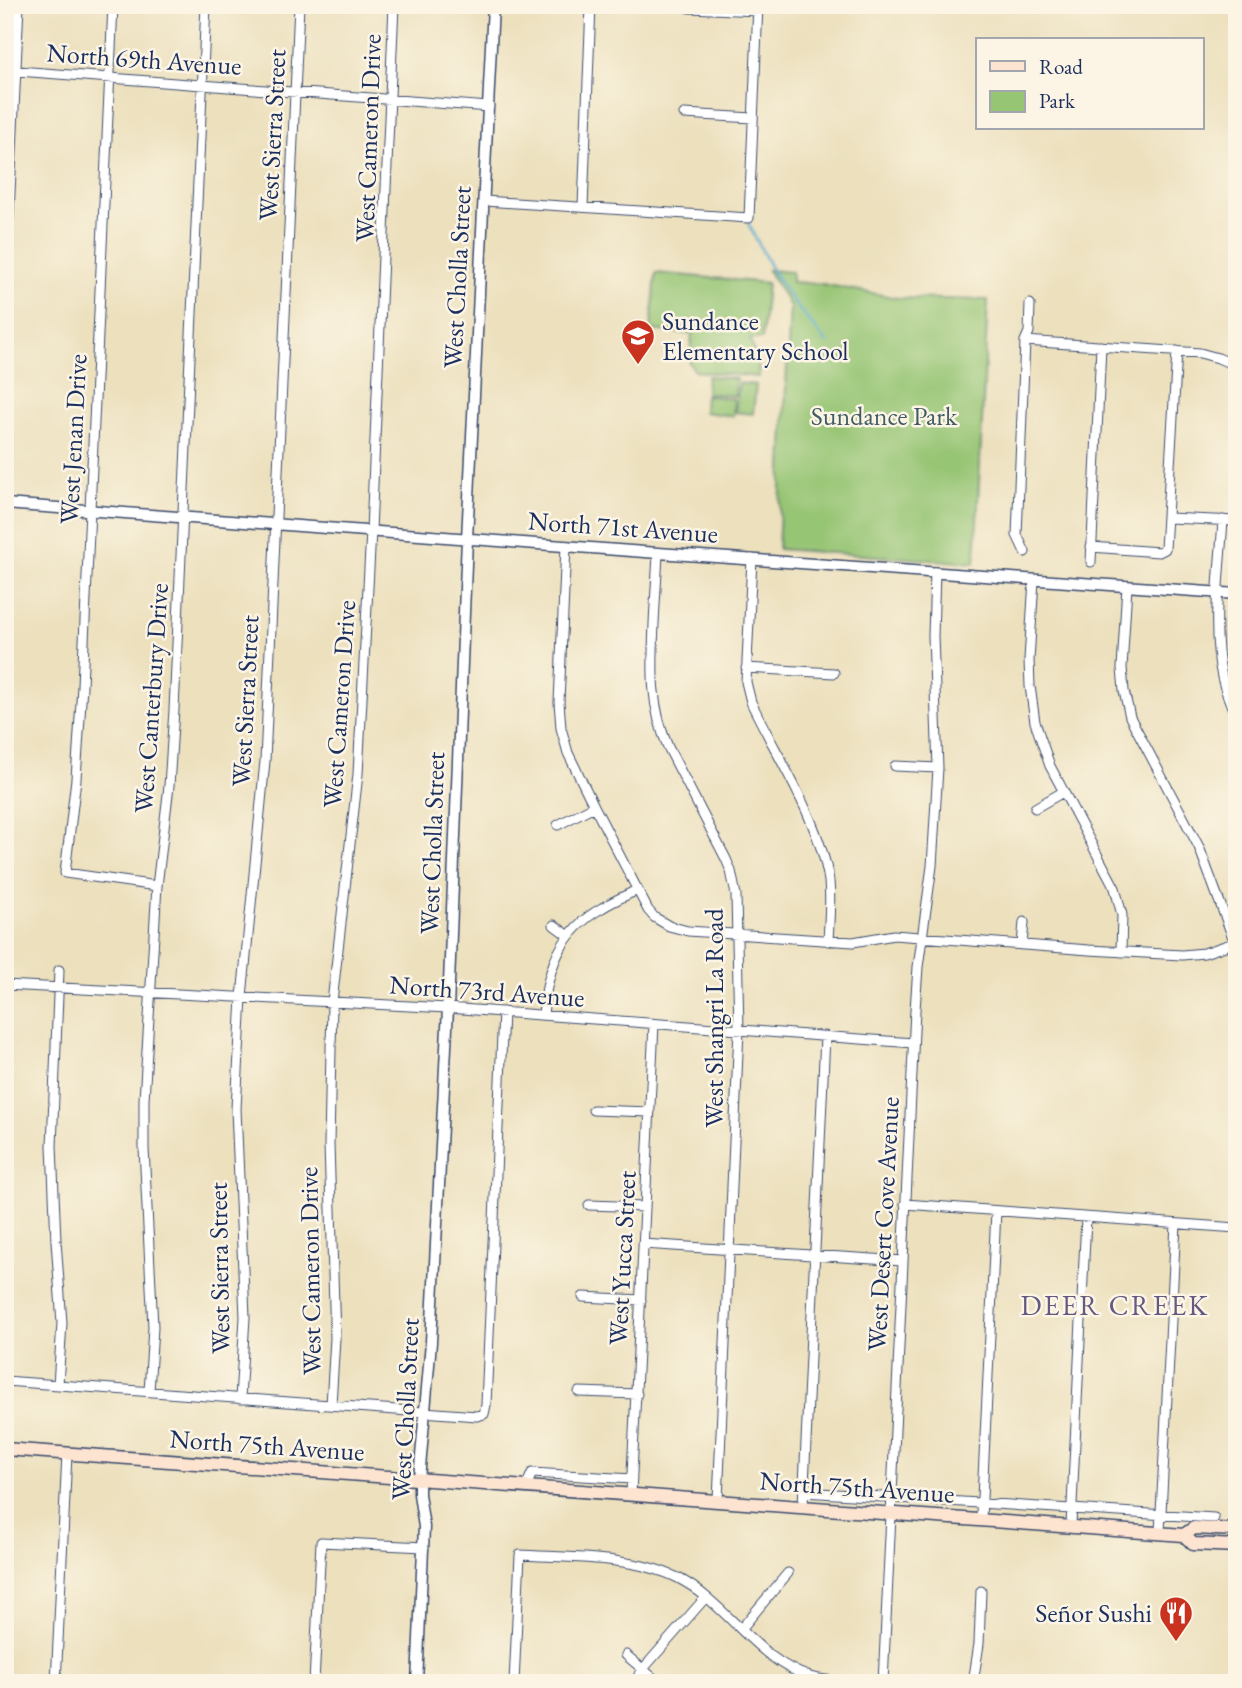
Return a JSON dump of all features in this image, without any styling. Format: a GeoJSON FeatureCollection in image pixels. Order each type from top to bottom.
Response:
{"type":"FeatureCollection","features":[{"type":"Feature","properties":{"kind":"main road","name":"North 75th Avenue"},"geometry":{"type":"LineString","coordinates":[[5,1449],[1160,1532],[1184,1535],[1193,1544],[1197,1544]]}},
{"type":"Feature","properties":{"kind":"main road","name":"North 75th Avenue"},"geometry":{"type":"LineString","coordinates":[[1184,1535],[1194,1528],[1232,1530]]}},
{"type":"Feature","properties":{"kind":"main road"},"geometry":{"type":"LineString","coordinates":[[1197,1544],[1203,1539],[1224,1536],[1232,1530]]}},
{"type":"Feature","properties":{"kind":"main road"},"geometry":{"type":"LineString","coordinates":[[1197,1544],[1237,1546]]}},
{"type":"Feature","properties":{"kind":"street"},"geometry":{"type":"LineString","coordinates":[[5,297],[10,71],[19,5]]}},
{"type":"Feature","properties":{"kind":"street","name":"West Jenan Drive"},"geometry":{"type":"LineString","coordinates":[[113,5],[76,779],[65,873],[157,886]]}},
{"type":"Feature","properties":{"kind":"street","name":"West Canterbury Drive"},"geometry":{"type":"LineString","coordinates":[[149,1392],[153,1327],[144,1100],[157,886],[169,786],[174,710],[206,5]]}},
{"type":"Feature","properties":{"kind":"street","name":"West Sierra Street"},"geometry":{"type":"LineString","coordinates":[[240,1399],[245,1317],[236,1110],[242,997],[265,761],[299,5]]}},
{"type":"Feature","properties":{"kind":"street","name":"West Cameron Drive"},"geometry":{"type":"LineString","coordinates":[[331,1405],[335,1338],[329,1145],[332,1002],[358,774],[394,5]]}},
{"type":"Feature","properties":{"kind":"street","name":"West Cholla Street"},"geometry":{"type":"LineString","coordinates":[[417,1683],[424,1547],[419,1479],[431,1342],[448,1008],[467,539],[494,5]]}},
{"type":"Feature","properties":{"kind":"street"},"geometry":{"type":"LineString","coordinates":[[583,207],[591,5]]}},
{"type":"Feature","properties":{"kind":"street"},"geometry":{"type":"LineString","coordinates":[[484,201],[749,218],[758,8],[689,8]]}},
{"type":"Feature","properties":{"kind":"street","name":"North 69th Avenue"},"geometry":{"type":"LineString","coordinates":[[10,71],[489,107]]}},
{"type":"Feature","properties":{"kind":"street"},"geometry":{"type":"LineString","coordinates":[[684,114],[752,118]]}},
{"type":"Feature","properties":{"kind":"street"},"geometry":{"type":"LineString","coordinates":[[1025,552],[1017,535],[1025,341],[1029,332],[1030,304]]}},
{"type":"Feature","properties":{"kind":"street"},"geometry":{"type":"LineString","coordinates":[[1025,341],[1207,354],[1237,366]]}},
{"type":"Feature","properties":{"kind":"street"},"geometry":{"type":"LineString","coordinates":[[1091,562],[1101,346]]}},
{"type":"Feature","properties":{"kind":"street"},"geometry":{"type":"LineString","coordinates":[[1091,547],[1159,552],[1165,549],[1177,351]]}},
{"type":"Feature","properties":{"kind":"street","name":"North 71st Avenue"},"geometry":{"type":"LineString","coordinates":[[5,504],[1237,594]]}},
{"type":"Feature","properties":{"kind":"street"},"geometry":{"type":"LineString","coordinates":[[1168,517],[1237,521]]}},
{"type":"Feature","properties":{"kind":"street"},"geometry":{"type":"LineString","coordinates":[[1223,520],[1218,634],[1220,663],[1222,678],[1237,718]]}},
{"type":"Feature","properties":{"kind":"street"},"geometry":{"type":"LineString","coordinates":[[566,546],[559,702],[561,728],[568,753],[594,806],[637,890],[654,917],[669,926],[688,931],[828,941],[853,942],[894,935],[1194,955],[1236,942],[1199,847],[1130,716],[1122,668],[1127,586]]}},
{"type":"Feature","properties":{"kind":"street","name":"West Shangri La Road"},"geometry":{"type":"LineString","coordinates":[[658,553],[652,670],[655,705],[668,747],[731,871],[736,895],[739,1030],[718,1500]]}},
{"type":"Feature","properties":{"kind":"street"},"geometry":{"type":"LineString","coordinates":[[752,559],[746,682],[751,702],[811,821],[822,852],[830,892],[828,941]]}},
{"type":"Feature","properties":{"kind":"street","name":"West Desert Cove Avenue"},"geometry":{"type":"LineString","coordinates":[[881,1683],[916,980],[933,866],[937,768],[933,636],[935,572]]}},
{"type":"Feature","properties":{"kind":"street"},"geometry":{"type":"LineString","coordinates":[[1034,580],[1029,660],[1031,698],[1040,737],[1050,766],[1115,888],[1122,915],[1121,952]]}},
{"type":"Feature","properties":{"kind":"street"},"geometry":{"type":"LineString","coordinates":[[746,668],[834,673]]}},
{"type":"Feature","properties":{"kind":"street"},"geometry":{"type":"LineString","coordinates":[[895,766],[937,768]]}},
{"type":"Feature","properties":{"kind":"street"},"geometry":{"type":"LineString","coordinates":[[1035,808],[1063,792]]}},
{"type":"Feature","properties":{"kind":"street"},"geometry":{"type":"LineString","coordinates":[[558,825],[594,806]]}},
{"type":"Feature","properties":{"kind":"street"},"geometry":{"type":"LineString","coordinates":[[543,1015],[549,972],[569,936],[600,908],[637,890]]}},
{"type":"Feature","properties":{"kind":"street"},"geometry":{"type":"LineString","coordinates":[[1022,945],[1024,922]]}},
{"type":"Feature","properties":{"kind":"street"},"geometry":{"type":"LineString","coordinates":[[554,925],[569,936]]}},
{"type":"Feature","properties":{"kind":"street"},"geometry":{"type":"LineString","coordinates":[[58,1385],[62,1323],[52,1146],[59,970]]}},
{"type":"Feature","properties":{"kind":"street","name":"North 73rd Avenue"},"geometry":{"type":"LineString","coordinates":[[5,985],[448,1008],[913,1042]]}},
{"type":"Feature","properties":{"kind":"street"},"geometry":{"type":"LineString","coordinates":[[5,1381],[478,1416],[484,1414],[503,1012]]}},
{"type":"Feature","properties":{"kind":"street","name":"West Yucca Street"},"geometry":{"type":"LineString","coordinates":[[631,1494],[654,1024]]}},
{"type":"Feature","properties":{"kind":"street"},"geometry":{"type":"LineString","coordinates":[[803,1506],[825,1037]]}},
{"type":"Feature","properties":{"kind":"street"},"geometry":{"type":"LineString","coordinates":[[593,1110],[650,1112]]}},
{"type":"Feature","properties":{"kind":"street"},"geometry":{"type":"LineString","coordinates":[[905,1204],[1237,1228]]}},
{"type":"Feature","properties":{"kind":"street"},"geometry":{"type":"LineString","coordinates":[[589,1205],[645,1207]]}},
{"type":"Feature","properties":{"kind":"street"},"geometry":{"type":"LineString","coordinates":[[981,1519],[996,1211]]}},
{"type":"Feature","properties":{"kind":"street"},"geometry":{"type":"LineString","coordinates":[[1071,1525],[1086,1217]]}},
{"type":"Feature","properties":{"kind":"street"},"geometry":{"type":"LineString","coordinates":[[1160,1532],[1175,1224]]}},
{"type":"Feature","properties":{"kind":"street"},"geometry":{"type":"LineString","coordinates":[[643,1244],[902,1261]]}},
{"type":"Feature","properties":{"kind":"street"},"geometry":{"type":"LineString","coordinates":[[583,1297],[641,1300]]}},
{"type":"Feature","properties":{"kind":"street"},"geometry":{"type":"LineString","coordinates":[[579,1392],[637,1395]]}},
{"type":"Feature","properties":{"kind":"street"},"geometry":{"type":"LineString","coordinates":[[57,1683],[67,1454]]}},
{"type":"Feature","properties":{"kind":"street"},"geometry":{"type":"LineString","coordinates":[[526,1487],[533,1473],[632,1479]]}},
{"type":"Feature","properties":{"kind":"street","name":"North 75th Avenue"},"geometry":{"type":"LineString","coordinates":[[804,1492],[1214,1518]]}},
{"type":"Feature","properties":{"kind":"street"},"geometry":{"type":"LineString","coordinates":[[314,1683],[321,1542],[424,1547]]}},
{"type":"Feature","properties":{"kind":"street"},"geometry":{"type":"LineString","coordinates":[[514,1683],[520,1555],[637,1564],[654,1569],[679,1579],[706,1597],[784,1665],[823,1680],[881,1683]]}},
{"type":"Feature","properties":{"kind":"street"},"geometry":{"type":"LineString","coordinates":[[741,1629],[788,1573]]}},
{"type":"Feature","properties":{"kind":"street"},"geometry":{"type":"LineString","coordinates":[[973,1683],[979,1644],[981,1591]]}},
{"type":"Feature","properties":{"kind":"street"},"geometry":{"type":"LineString","coordinates":[[634,1683],[706,1597]]}},
{"type":"Feature","properties":{"kind":"street"},"geometry":{"type":"LineString","coordinates":[[626,1655],[659,1683]]}},
{"type":"Feature","properties":{"kind":"green space","name":"Sundance Park"},"geometry":{"type":"Polygon","coordinates":[[[768,270],[792,272],[792,282],[822,284],[898,298],[988,300],[975,563],[778,549],[790,306],[768,270]]]}},
{"type":"Feature","properties":{"kind":"green space"},"geometry":{"type":"Polygon","coordinates":[[[656,273],[767,283],[762,339],[750,339],[758,363],[759,377],[695,371],[689,362],[692,334],[651,330],[656,273]]]}},
{"type":"Feature","properties":{"kind":"green space"},"geometry":{"type":"Polygon","coordinates":[[[707,376],[736,379],[735,396],[706,393],[707,376]]]}},
{"type":"Feature","properties":{"kind":"green space"},"geometry":{"type":"Polygon","coordinates":[[[739,383],[756,385],[753,414],[735,412],[739,383]]]}},
{"type":"Feature","properties":{"kind":"green space"},"geometry":{"type":"Polygon","coordinates":[[[705,395],[734,399],[733,416],[704,412],[705,395]]]}},
{"type":"Feature","properties":{"kind":"waterway"},"geometry":{"type":"LineString","coordinates":[[747,221],[772,270],[794,303],[827,343]]}},
{"type":"Feature","properties":{"kind":"place","name":"Sundance Elementary School"},"geometry":{"type":"Point","coordinates":[638,366]}},
{"type":"Feature","properties":{"kind":"place","name":"Señor Sushi"},"geometry":{"type":"Point","coordinates":[1176,1643]}},
{"type":"Feature","properties":{"kind":"district","name":"DEER CREEK"},"geometry":{"type":"Point","coordinates":[1115,1305]}}]}
